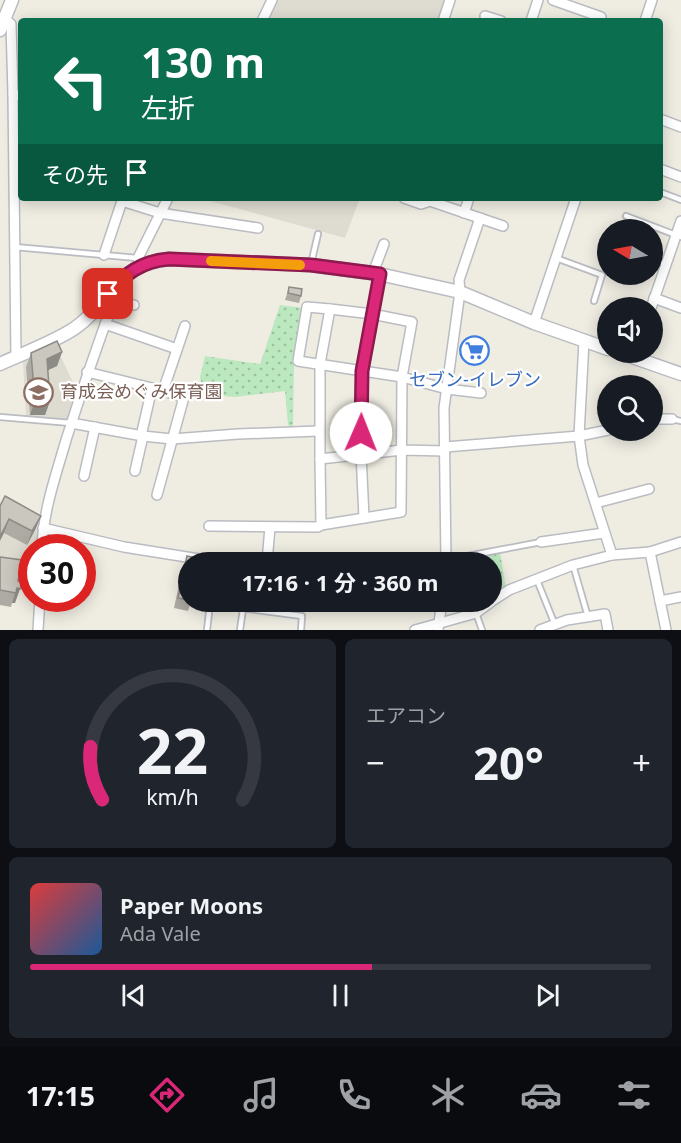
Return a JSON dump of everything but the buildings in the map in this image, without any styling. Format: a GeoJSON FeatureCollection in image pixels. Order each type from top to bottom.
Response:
{"type":"FeatureCollection","features":[{"type":"Feature","properties":{"kind":"street"},"geometry":{"type":"LineString","coordinates":[[1,26],[12,0]]}},
{"type":"Feature","properties":{"kind":"street"},"geometry":{"type":"LineString","coordinates":[[263,18],[272,0]]}},
{"type":"Feature","properties":{"kind":"street"},"geometry":{"type":"LineString","coordinates":[[444,18],[450,0]]}},
{"type":"Feature","properties":{"kind":"street"},"geometry":{"type":"LineString","coordinates":[[532,18],[538,0]]}},
{"type":"Feature","properties":{"kind":"street"},"geometry":{"type":"LineString","coordinates":[[553,0],[574,4],[602,17]]}},
{"type":"Feature","properties":{"kind":"street"},"geometry":{"type":"LineString","coordinates":[[646,18],[652,0]]}},
{"type":"Feature","properties":{"kind":"street"},"geometry":{"type":"LineString","coordinates":[[485,16],[491,18]]}},
{"type":"Feature","properties":{"kind":"street"},"geometry":{"type":"LineString","coordinates":[[1,26],[11,24],[17,95],[16,357]]}},
{"type":"Feature","properties":{"kind":"street"},"geometry":{"type":"LineString","coordinates":[[663,120],[681,127]]}},
{"type":"Feature","properties":{"kind":"street"},"geometry":{"type":"LineString","coordinates":[[663,170],[681,177]]}},
{"type":"Feature","properties":{"kind":"street"},"geometry":{"type":"LineString","coordinates":[[104,255],[122,201],[160,213],[258,228]]}},
{"type":"Feature","properties":{"kind":"street"},"geometry":{"type":"LineString","coordinates":[[41,534],[41,523],[87,372],[105,324],[111,297],[122,278],[139,262],[166,201]]}},
{"type":"Feature","properties":{"kind":"street"},"geometry":{"type":"LineString","coordinates":[[413,201],[422,204],[430,201],[503,226]]}},
{"type":"Feature","properties":{"kind":"street"},"geometry":{"type":"LineString","coordinates":[[464,213],[468,201]]}},
{"type":"Feature","properties":{"kind":"street"},"geometry":{"type":"LineString","coordinates":[[534,323],[575,201]]}},
{"type":"Feature","properties":{"kind":"street"},"geometry":{"type":"LineString","coordinates":[[446,552],[444,408],[460,292],[459,280],[480,218]]}},
{"type":"Feature","properties":{"kind":"street"},"geometry":{"type":"LineString","coordinates":[[655,297],[679,236],[681,220]]}},
{"type":"Feature","properties":{"kind":"street"},"geometry":{"type":"LineString","coordinates":[[364,518],[360,453],[362,371],[372,314],[376,273],[384,244]]}},
{"type":"Feature","properties":{"kind":"street"},"geometry":{"type":"LineString","coordinates":[[139,262],[169,259],[311,265],[376,273],[460,292],[534,323],[597,345]]}},
{"type":"Feature","properties":{"kind":"street"},"geometry":{"type":"LineString","coordinates":[[0,364],[74,328],[111,297]]}},
{"type":"Feature","properties":{"kind":"street"},"geometry":{"type":"LineString","coordinates":[[111,297],[134,305]]}},
{"type":"Feature","properties":{"kind":"street"},"geometry":{"type":"LineString","coordinates":[[663,305],[681,308]]}},
{"type":"Feature","properties":{"kind":"street"},"geometry":{"type":"LineString","coordinates":[[209,526],[318,527],[401,512],[402,377],[412,322],[372,314],[307,307],[298,361],[402,377],[447,389],[481,393]]}},
{"type":"Feature","properties":{"kind":"street"},"geometry":{"type":"LineString","coordinates":[[321,525],[318,431],[320,364],[330,309]]}},
{"type":"Feature","properties":{"kind":"street"},"geometry":{"type":"LineString","coordinates":[[105,324],[177,349]]}},
{"type":"Feature","properties":{"kind":"street"},"geometry":{"type":"LineString","coordinates":[[163,391],[185,326]]}},
{"type":"Feature","properties":{"kind":"street"},"geometry":{"type":"LineString","coordinates":[[584,341],[579,436],[583,465],[612,555]]}},
{"type":"Feature","properties":{"kind":"street"},"geometry":{"type":"LineString","coordinates":[[654,363],[681,374]]}},
{"type":"Feature","properties":{"kind":"street"},"geometry":{"type":"LineString","coordinates":[[87,372],[184,397],[157,495]]}},
{"type":"Feature","properties":{"kind":"street"},"geometry":{"type":"LineString","coordinates":[[135,471],[153,388]]}},
{"type":"Feature","properties":{"kind":"street"},"geometry":{"type":"LineString","coordinates":[[72,423],[172,439],[318,431]]}},
{"type":"Feature","properties":{"kind":"street"},"geometry":{"type":"LineString","coordinates":[[84,476],[96,427]]}},
{"type":"Feature","properties":{"kind":"street"},"geometry":{"type":"LineString","coordinates":[[320,459],[360,453],[445,449],[597,432]]}},
{"type":"Feature","properties":{"kind":"street"},"geometry":{"type":"LineString","coordinates":[[596,503],[649,489]]}},
{"type":"Feature","properties":{"kind":"street"},"geometry":{"type":"LineString","coordinates":[[41,523],[124,547],[178,556]]}},
{"type":"Feature","properties":{"kind":"street"},"geometry":{"type":"LineString","coordinates":[[268,552],[270,527]]}},
{"type":"Feature","properties":{"kind":"street"},"geometry":{"type":"LineString","coordinates":[[541,542],[604,533]]}},
{"type":"Feature","properties":{"kind":"street"},"geometry":{"type":"LineString","coordinates":[[502,595],[573,565],[612,555],[650,552],[681,542]]}},
{"type":"Feature","properties":{"kind":"street"},"geometry":{"type":"LineString","coordinates":[[650,552],[666,630]]}},
{"type":"Feature","properties":{"kind":"street"},"geometry":{"type":"LineString","coordinates":[[660,601],[681,597]]}},
{"type":"Feature","properties":{"kind":"street"},"geometry":{"type":"LineString","coordinates":[[38,630],[39,612]]}},
{"type":"Feature","properties":{"kind":"street"},"geometry":{"type":"LineString","coordinates":[[438,627],[440,612]]}},
{"type":"Feature","properties":{"kind":"street"},"geometry":{"type":"LineString","coordinates":[[415,630],[438,627],[476,612]]}},
{"type":"Feature","properties":{"kind":"street"},"geometry":{"type":"LineString","coordinates":[[540,630],[555,625],[568,625],[588,617],[605,614],[608,630]]}},
{"type":"Feature","properties":{"kind":"lane"},"geometry":{"type":"LineString","coordinates":[[663,193],[681,200]]}},
{"type":"Feature","properties":{"kind":"lane"},"geometry":{"type":"LineString","coordinates":[[626,216],[633,219]]}},
{"type":"Feature","properties":{"kind":"lane"},"geometry":{"type":"LineString","coordinates":[[663,230],[679,236]]}},
{"type":"Feature","properties":{"kind":"lane"},"geometry":{"type":"LineString","coordinates":[[311,265],[318,234]]}},
{"type":"Feature","properties":{"kind":"lane"},"geometry":{"type":"LineString","coordinates":[[15,247],[104,255],[139,262]]}},
{"type":"Feature","properties":{"kind":"lane"},"geometry":{"type":"LineString","coordinates":[[556,258],[602,275],[594,301]]}},
{"type":"Feature","properties":{"kind":"lane"},"geometry":{"type":"LineString","coordinates":[[0,417],[72,423]]}},
{"type":"Feature","properties":{"kind":"lane"},"geometry":{"type":"LineString","coordinates":[[491,552],[541,542]]}},
{"type":"Feature","properties":{"kind":"lane"},"geometry":{"type":"LineString","coordinates":[[573,565],[588,617]]}},
{"type":"Feature","properties":{"kind":"lane"},"geometry":{"type":"LineString","coordinates":[[537,580],[555,625]]}},
{"type":"Feature","properties":{"kind":"lane"},"geometry":{"type":"LineString","coordinates":[[207,630],[209,612]]}},
{"type":"Feature","properties":{"kind":"lane"},"geometry":{"type":"LineString","coordinates":[[240,630],[243,612]]}},
{"type":"Feature","properties":{"kind":"lane"},"geometry":{"type":"LineString","coordinates":[[268,612],[302,616],[301,630]]}},
{"type":"Feature","properties":{"kind":"lane"},"geometry":{"type":"LineString","coordinates":[[476,612],[482,630]]}},
{"type":"Feature","properties":{"kind":"shaded area"},"geometry":{"type":"Polygon","coordinates":[[[277,0],[447,0],[441,18],[268,18],[277,0]]]}},
{"type":"Feature","properties":{"kind":"shaded area"},"geometry":{"type":"Polygon","coordinates":[[[210,201],[359,201],[345,238],[210,201]]]}},
{"type":"Feature","properties":{"kind":"shaded area"},"geometry":{"type":"Polygon","coordinates":[[[56,346],[75,387],[79,389],[70,421],[26,418],[23,361],[56,346]]]}},
{"type":"Feature","properties":{"kind":"shaded area"},"geometry":{"type":"Polygon","coordinates":[[[0,505],[40,524],[40,534],[18,534],[18,570],[0,567],[0,505]]]}},
{"type":"Feature","properties":{"kind":"green space"},"geometry":{"type":"Polygon","coordinates":[[[280,305],[303,308],[294,364],[293,428],[288,425],[285,391],[235,397],[204,394],[200,377],[205,356],[260,364],[280,305]]]}},
{"type":"Feature","properties":{"kind":"green space"},"geometry":{"type":"Polygon","coordinates":[[[502,564],[506,589],[502,592],[502,564]]]}},
{"type":"Feature","properties":{"kind":"slow traffic"},"geometry":{"type":"LineString","coordinates":[[211,261],[300,265]]}},
{"type":"Feature","properties":{"kind":"place","name":"セブン-イレブン"},"geometry":{"type":"Point","coordinates":[475,351]}},
{"type":"Feature","properties":{"kind":"place","name":"育成会めぐみ保育園"},"geometry":{"type":"Point","coordinates":[39,392]}},
{"type":"Feature","properties":{"kind":"route"},"geometry":{"type":"LineString","coordinates":[[108,294],[114,285],[130,271],[152,262],[169,259],[311,265],[380,274],[362,371],[361,433]]}}]}
